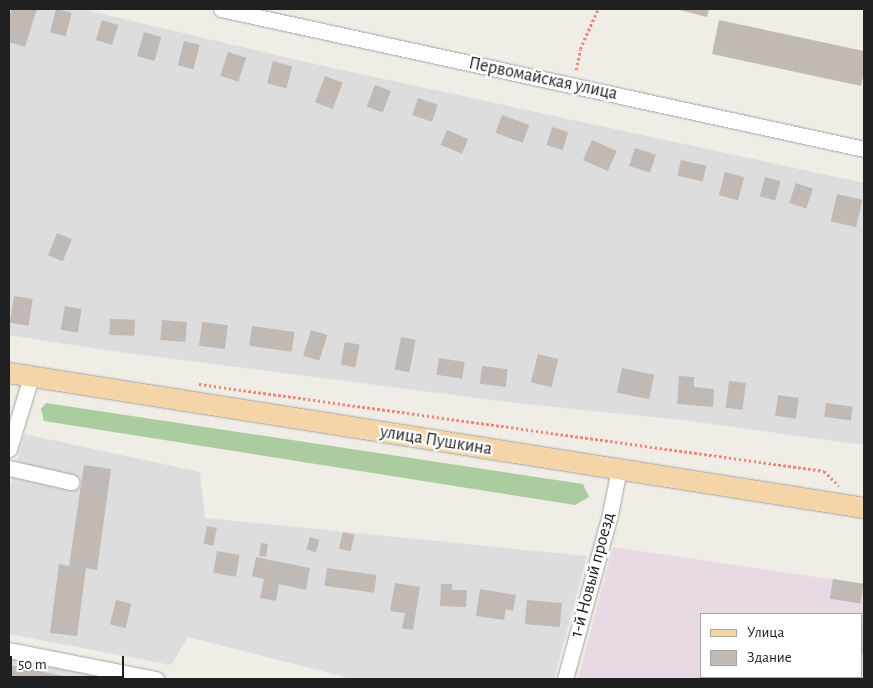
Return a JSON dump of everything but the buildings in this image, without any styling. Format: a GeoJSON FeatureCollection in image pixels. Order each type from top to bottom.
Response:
{"type":"FeatureCollection","features":[{"type":"Feature","properties":{"kind":"main road","name":"улица Пушкина"},"geometry":{"type":"LineString","coordinates":[[9,373],[864,508]]}},
{"type":"Feature","properties":{"kind":"street","name":"Первомайская улица"},"geometry":{"type":"LineString","coordinates":[[222,9],[864,149]]}},
{"type":"Feature","properties":{"kind":"street"},"geometry":{"type":"LineString","coordinates":[[9,448],[31,377]]}},
{"type":"Feature","properties":{"kind":"street"},"geometry":{"type":"LineString","coordinates":[[9,468],[71,482]]}},
{"type":"Feature","properties":{"kind":"street","name":"1-й Новый проезд"},"geometry":{"type":"LineString","coordinates":[[565,679],[610,514],[619,470]]}},
{"type":"Feature","properties":{"kind":"street"},"geometry":{"type":"LineString","coordinates":[[9,650],[156,679]]}},
{"type":"Feature","properties":{"kind":"path"},"geometry":{"type":"LineString","coordinates":[[574,86],[580,49],[598,9]]}},
{"type":"Feature","properties":{"kind":"path"},"geometry":{"type":"LineString","coordinates":[[197,384],[824,471],[841,488]]}},
{"type":"Feature","properties":{"kind":"shaded area"},"geometry":{"type":"Polygon","coordinates":[[[9,9],[81,9],[319,65],[864,183],[864,445],[682,420],[515,403],[97,349],[9,335],[9,9]]]}},
{"type":"Feature","properties":{"kind":"shaded area"},"geometry":{"type":"Polygon","coordinates":[[[24,434],[200,472],[205,518],[587,556],[554,679],[353,679],[188,637],[171,665],[9,634],[9,492],[24,434]]]}},
{"type":"Feature","properties":{"kind":"shaded area"},"geometry":{"type":"Polygon","coordinates":[[[613,547],[864,584],[864,679],[578,679],[613,547]]]}},
{"type":"Feature","properties":{"kind":"shaded area"},"geometry":{"type":"Polygon","coordinates":[[[9,656],[124,679],[9,679],[9,656]]]}},
{"type":"Feature","properties":{"kind":"green space"},"geometry":{"type":"Polygon","coordinates":[[[46,403],[583,484],[589,497],[575,505],[44,421],[41,409],[46,403]]]}}]}
